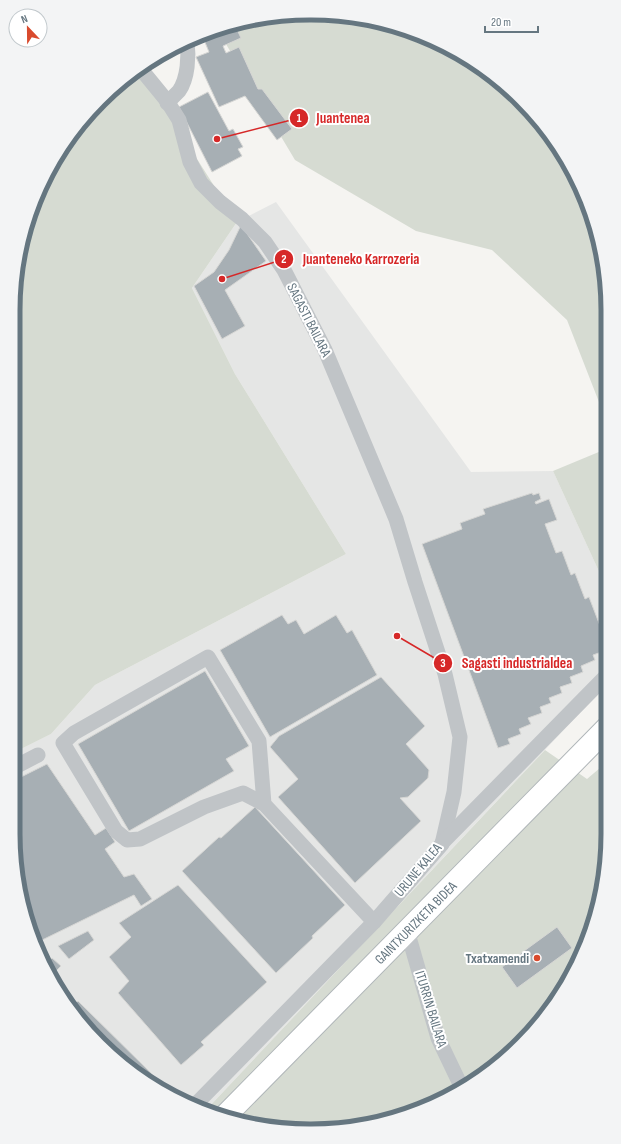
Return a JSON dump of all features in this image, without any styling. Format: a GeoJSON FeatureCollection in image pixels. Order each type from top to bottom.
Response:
{"type":"FeatureCollection","features":[{"type":"Feature","properties":{"kind":"main road","name":"GAINTXURIZKETA BIDEA"},"geometry":{"type":"LineString","coordinates":[[229,1112],[601,734]]}},
{"type":"Feature","properties":{"kind":"street"},"geometry":{"type":"LineString","coordinates":[[167,103],[180,90],[186,74],[188,47]]}},
{"type":"Feature","properties":{"kind":"street","name":"SAGASTI BAILARA"},"geometry":{"type":"LineString","coordinates":[[144,73],[178,120],[190,162],[201,183],[220,202],[242,219],[265,242],[284,270],[325,350],[396,519]]}},
{"type":"Feature","properties":{"kind":"street","name":"URUNE KALEA"},"geometry":{"type":"LineString","coordinates":[[198,1102],[374,922],[442,844],[454,792],[460,738],[446,674],[415,582],[396,519]]}},
{"type":"Feature","properties":{"kind":"street"},"geometry":{"type":"LineString","coordinates":[[264,804],[259,741],[208,657],[74,733],[63,743],[116,831],[127,840],[140,839],[204,807],[243,793],[264,804],[374,922]]}},
{"type":"Feature","properties":{"kind":"street"},"geometry":{"type":"LineString","coordinates":[[442,844],[601,681]]}},
{"type":"Feature","properties":{"kind":"street"},"geometry":{"type":"LineString","coordinates":[[20,764],[38,755]]}},
{"type":"Feature","properties":{"kind":"street","name":"ITURRIN BAILARA"},"geometry":{"type":"LineString","coordinates":[[407,930],[438,1038],[459,1083]]}},
{"type":"Feature","properties":{"kind":"shaded area"},"geometry":{"type":"Polygon","coordinates":[[[310,20],[348,22],[386,30],[422,42],[472,69],[502,92],[529,119],[552,149],[571,182],[586,217],[599,273],[601,310],[601,407],[567,320],[492,250],[416,231],[295,160],[220,34],[273,22],[310,20]]]}},
{"type":"Feature","properties":{"kind":"shaded area"},"geometry":{"type":"Polygon","coordinates":[[[150,68],[178,129],[237,222],[192,288],[235,374],[346,554],[95,685],[51,734],[20,750],[20,310],[22,273],[35,217],[50,182],[69,149],[105,105],[119,92],[150,68]]]}},
{"type":"Feature","properties":{"kind":"shaded area"},"geometry":{"type":"Polygon","coordinates":[[[276,202],[471,472],[553,471],[601,576],[601,690],[210,1106],[165,1085],[149,1075],[119,1052],[92,1025],[69,995],[59,979],[35,927],[22,871],[20,834],[20,750],[51,734],[95,685],[346,554],[235,374],[192,288],[237,222],[276,202]]]}},
{"type":"Feature","properties":{"kind":"shaded area"},"geometry":{"type":"Polygon","coordinates":[[[601,451],[601,576],[553,471],[601,451]]]}},
{"type":"Feature","properties":{"kind":"shaded area"},"geometry":{"type":"Polygon","coordinates":[[[545,750],[587,779],[601,767],[601,834],[599,871],[586,927],[571,962],[552,995],[529,1025],[502,1052],[472,1075],[456,1085],[422,1102],[386,1114],[348,1122],[310,1124],[273,1122],[235,1114],[210,1106],[545,750]]]}},
{"type":"Feature","properties":{"kind":"building"},"geometry":{"type":"Polygon","coordinates":[[[237,30],[241,38],[223,46],[226,53],[239,47],[258,89],[262,89],[292,129],[277,140],[245,96],[219,107],[196,57],[209,52],[204,40],[237,30]]]}},
{"type":"Feature","properties":{"kind":"building"},"geometry":{"type":"Polygon","coordinates":[[[208,92],[229,131],[233,129],[243,147],[238,149],[242,156],[212,172],[179,107],[208,92]]]}},
{"type":"Feature","properties":{"kind":"building"},"geometry":{"type":"Polygon","coordinates":[[[241,225],[266,261],[225,290],[245,326],[222,339],[194,286],[214,272],[229,250],[241,225]]]}},
{"type":"Feature","properties":{"kind":"building"},"geometry":{"type":"Polygon","coordinates":[[[532,493],[533,495],[539,493],[541,499],[535,502],[536,504],[549,499],[557,520],[545,524],[556,553],[562,551],[571,575],[575,573],[585,599],[589,597],[601,628],[601,652],[593,655],[595,660],[581,666],[583,672],[570,677],[572,683],[560,687],[562,693],[549,698],[551,703],[540,707],[542,713],[528,718],[531,724],[519,729],[521,734],[508,739],[510,744],[498,748],[422,544],[462,529],[460,523],[485,514],[483,509],[532,493]]]}},
{"type":"Feature","properties":{"kind":"building"},"geometry":{"type":"Polygon","coordinates":[[[282,615],[288,624],[296,620],[304,634],[336,615],[347,633],[352,630],[377,675],[270,737],[220,650],[282,615]]]}},
{"type":"Feature","properties":{"kind":"building"},"geometry":{"type":"Polygon","coordinates":[[[205,671],[249,746],[226,759],[234,771],[129,831],[78,744],[205,671]]]}},
{"type":"Feature","properties":{"kind":"building"},"geometry":{"type":"Polygon","coordinates":[[[381,677],[425,726],[406,744],[429,770],[428,778],[408,797],[400,798],[421,821],[355,883],[278,797],[298,779],[270,747],[279,736],[381,677]]]}},
{"type":"Feature","properties":{"kind":"building"},"geometry":{"type":"Polygon","coordinates":[[[47,764],[95,835],[106,828],[115,842],[105,849],[124,877],[134,874],[152,899],[141,906],[134,895],[40,941],[30,909],[22,871],[20,834],[20,778],[47,764]]]}},
{"type":"Feature","properties":{"kind":"building"},"geometry":{"type":"Polygon","coordinates":[[[255,807],[345,905],[276,973],[182,871],[255,807]]]}},
{"type":"Feature","properties":{"kind":"building"},"geometry":{"type":"Polygon","coordinates":[[[178,885],[267,982],[201,1042],[204,1045],[181,1065],[118,993],[129,981],[109,957],[131,937],[119,923],[178,885]]]}},
{"type":"Feature","properties":{"kind":"building","name":"Txatxamendi"},"geometry":{"type":"Polygon","coordinates":[[[557,927],[572,948],[517,988],[502,967],[557,927]]]}},
{"type":"Feature","properties":{"kind":"building"},"geometry":{"type":"Polygon","coordinates":[[[88,931],[94,940],[69,959],[58,946],[88,931]]]}},
{"type":"Feature","properties":{"kind":"building"},"geometry":{"type":"Polygon","coordinates":[[[52,958],[61,966],[55,972],[49,961],[52,958]]]}},
{"type":"Feature","properties":{"kind":"building"},"geometry":{"type":"Polygon","coordinates":[[[78,1001],[156,1078],[149,1075],[119,1052],[92,1025],[75,1004],[78,1001]]]}},
{"type":"Feature","properties":{"kind":"place","name":"Juantenea"},"geometry":{"type":"Point","coordinates":[217,139]}},
{"type":"Feature","properties":{"kind":"place","name":"Juanteneko Karrozeria"},"geometry":{"type":"Point","coordinates":[222,279]}},
{"type":"Feature","properties":{"kind":"place","name":"Sagasti industrialdea"},"geometry":{"type":"Point","coordinates":[397,636]}},
{"type":"Feature","properties":{"kind":"place","name":"Txatxamendi"},"geometry":{"type":"Point","coordinates":[537,958]}}]}
